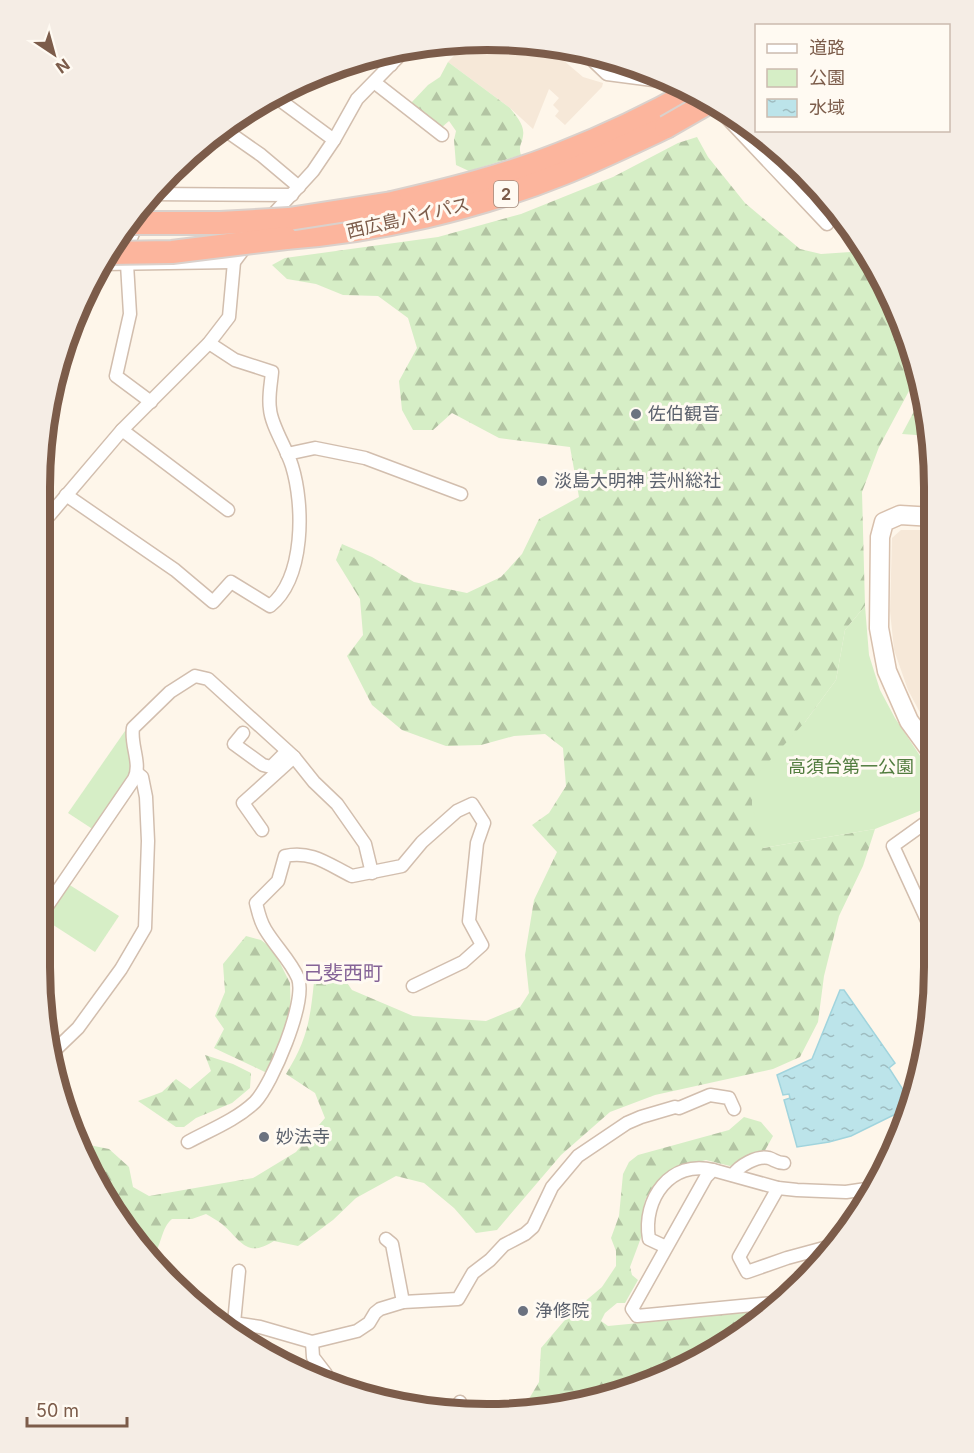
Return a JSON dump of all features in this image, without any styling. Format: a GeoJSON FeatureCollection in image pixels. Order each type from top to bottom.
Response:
{"type":"FeatureCollection","features":[{"type":"Feature","properties":{"kind":"highway","name":"西広島バイパス"},"geometry":{"type":"LineString","coordinates":[[126,240],[172,242],[286,238],[337,234],[396,223],[505,194],[560,175],[662,119],[686,97]]}},
{"type":"Feature","properties":{"kind":"highway","name":"西広島バイパス"},"geometry":{"type":"LineString","coordinates":[[140,221],[289,219],[392,203],[451,189],[547,159],[610,134],[700,105]]}},
{"type":"Feature","properties":{"kind":"highway"},"geometry":{"type":"LineString","coordinates":[[118,259],[286,238]]}},
{"type":"Feature","properties":{"kind":"street"},"geometry":{"type":"LineString","coordinates":[[50,514],[122,430],[209,343],[229,317],[234,262],[255,233],[313,171],[357,99],[396,59]]}},
{"type":"Feature","properties":{"kind":"street"},"geometry":{"type":"LineString","coordinates":[[385,62],[391,65]]}},
{"type":"Feature","properties":{"kind":"street"},"geometry":{"type":"LineString","coordinates":[[596,63],[607,74],[643,79]]}},
{"type":"Feature","properties":{"kind":"street"},"geometry":{"type":"LineString","coordinates":[[374,82],[442,135]]}},
{"type":"Feature","properties":{"kind":"street"},"geometry":{"type":"LineString","coordinates":[[281,101],[334,140]]}},
{"type":"Feature","properties":{"kind":"street"},"geometry":{"type":"LineString","coordinates":[[735,127],[827,224]]}},
{"type":"Feature","properties":{"kind":"street"},"geometry":{"type":"LineString","coordinates":[[229,134],[261,155],[296,191]]}},
{"type":"Feature","properties":{"kind":"street"},"geometry":{"type":"LineString","coordinates":[[163,194],[296,191]]}},
{"type":"Feature","properties":{"kind":"street"},"geometry":{"type":"LineString","coordinates":[[135,227],[129,243],[118,259],[130,315],[116,376],[151,402]]}},
{"type":"Feature","properties":{"kind":"street"},"geometry":{"type":"LineString","coordinates":[[118,259],[234,262]]}},
{"type":"Feature","properties":{"kind":"street"},"geometry":{"type":"LineString","coordinates":[[66,495],[175,570],[213,602],[231,582],[270,606],[282,595],[293,570],[300,516],[292,467],[270,410],[272,372],[235,360],[209,343]]}},
{"type":"Feature","properties":{"kind":"street"},"geometry":{"type":"LineString","coordinates":[[122,430],[228,510]]}},
{"type":"Feature","properties":{"kind":"street"},"geometry":{"type":"LineString","coordinates":[[287,454],[315,448],[365,458],[461,494]]}},
{"type":"Feature","properties":{"kind":"street"},"geometry":{"type":"LineString","coordinates":[[924,516],[900,515],[884,522],[880,537],[879,628],[887,671],[909,721],[924,742]]}},
{"type":"Feature","properties":{"kind":"street"},"geometry":{"type":"LineString","coordinates":[[50,902],[137,773],[133,728],[170,692],[195,676],[208,679],[291,754],[314,782],[337,804],[365,844],[372,873]]}},
{"type":"Feature","properties":{"kind":"street"},"geometry":{"type":"LineString","coordinates":[[243,733],[234,744],[263,765],[271,767],[291,754]]}},
{"type":"Feature","properties":{"kind":"street"},"geometry":{"type":"LineString","coordinates":[[262,830],[243,803],[291,754]]}},
{"type":"Feature","properties":{"kind":"street"},"geometry":{"type":"LineString","coordinates":[[57,1048],[78,1028],[122,969],[145,928],[148,841],[146,797],[142,777],[137,773]]}},
{"type":"Feature","properties":{"kind":"street"},"geometry":{"type":"LineString","coordinates":[[188,1142],[232,1119],[256,1100],[270,1078],[291,1030],[299,997],[299,981],[289,962],[264,928],[255,903],[278,881],[285,856],[305,854],[325,860],[352,876],[402,866],[422,842],[457,811],[471,804],[484,823],[477,843],[469,921],[482,945],[463,962],[413,986]]}},
{"type":"Feature","properties":{"kind":"street"},"geometry":{"type":"LineString","coordinates":[[924,824],[893,846],[924,900]]}},
{"type":"Feature","properties":{"kind":"street"},"geometry":{"type":"LineString","coordinates":[[235,1323],[260,1327],[312,1342],[357,1330],[369,1323],[380,1309],[403,1302],[458,1299],[473,1273],[504,1245],[533,1227],[552,1187],[578,1156],[627,1123],[675,1107],[679,1108],[710,1095],[729,1098],[734,1109]]}},
{"type":"Feature","properties":{"kind":"street"},"geometry":{"type":"LineString","coordinates":[[733,1175],[738,1168],[758,1159],[768,1158],[784,1163]]}},
{"type":"Feature","properties":{"kind":"street"},"geometry":{"type":"LineString","coordinates":[[666,1247],[650,1239],[648,1233],[651,1204],[656,1192],[668,1180],[702,1167],[778,1188],[835,1192],[864,1189]]}},
{"type":"Feature","properties":{"kind":"street"},"geometry":{"type":"LineString","coordinates":[[713,1170],[706,1177],[632,1309],[637,1316],[764,1304]]}},
{"type":"Feature","properties":{"kind":"street"},"geometry":{"type":"LineString","coordinates":[[778,1188],[739,1257],[747,1272],[820,1249]]}},
{"type":"Feature","properties":{"kind":"street"},"geometry":{"type":"LineString","coordinates":[[386,1239],[392,1244],[403,1302]]}},
{"type":"Feature","properties":{"kind":"street"},"geometry":{"type":"LineString","coordinates":[[234,1323],[239,1271]]}},
{"type":"Feature","properties":{"kind":"street"},"geometry":{"type":"LineString","coordinates":[[312,1342],[313,1357],[324,1372]]}},
{"type":"Feature","properties":{"kind":"shaded area"},"geometry":{"type":"Polygon","coordinates":[[[459,50],[516,50],[544,53],[566,57],[563,60],[583,77],[603,83],[602,87],[565,125],[555,116],[559,111],[553,105],[559,98],[549,89],[533,129],[510,108],[448,62],[459,50]]]}},
{"type":"Feature","properties":{"kind":"shaded area"},"geometry":{"type":"Polygon","coordinates":[[[901,530],[924,530],[924,720],[908,690],[894,650],[890,611],[892,538],[901,530]]]}},
{"type":"Feature","properties":{"kind":"green space"},"geometry":{"type":"Polygon","coordinates":[[[448,62],[510,108],[523,128],[521,155],[469,171],[456,165],[454,140],[456,131],[449,121],[441,128],[411,103],[428,85],[440,77],[448,62]]]}},
{"type":"Feature","properties":{"kind":"green space"},"geometry":{"type":"Polygon","coordinates":[[[697,137],[708,157],[745,203],[800,249],[821,254],[856,252],[891,320],[912,385],[879,447],[862,492],[865,606],[845,630],[836,680],[805,722],[763,848],[875,829],[863,866],[839,916],[824,976],[818,1022],[800,1057],[773,1069],[655,1095],[610,1112],[561,1155],[497,1230],[476,1233],[454,1208],[424,1183],[396,1176],[356,1198],[333,1220],[298,1246],[274,1241],[265,1246],[250,1248],[239,1241],[222,1224],[206,1214],[192,1219],[172,1219],[156,1251],[123,1209],[88,1145],[109,1149],[129,1167],[133,1187],[149,1196],[253,1178],[296,1152],[325,1118],[315,1093],[286,1074],[299,1051],[306,1030],[314,982],[334,964],[352,990],[413,1016],[486,1021],[520,1007],[529,993],[525,955],[534,900],[557,852],[532,825],[549,813],[566,786],[563,748],[545,734],[514,736],[481,745],[446,746],[402,730],[372,705],[347,656],[363,635],[360,599],[336,560],[342,544],[372,557],[414,582],[467,593],[501,577],[522,554],[539,519],[579,497],[570,447],[499,438],[452,413],[433,430],[413,430],[402,410],[399,381],[417,348],[408,318],[378,296],[343,295],[316,284],[287,279],[272,265],[285,258],[438,237],[521,214],[613,177],[678,143],[697,137]]]}},
{"type":"Feature","properties":{"kind":"green space"},"geometry":{"type":"Polygon","coordinates":[[[917,406],[922,435],[902,434],[917,406]]]}},
{"type":"Feature","properties":{"kind":"green space","name":"高須台第一公園"},"geometry":{"type":"Polygon","coordinates":[[[865,606],[869,655],[880,690],[895,718],[924,762],[924,809],[875,829],[763,848],[752,805],[752,780],[805,722],[836,680],[845,630],[865,606]]]}},
{"type":"Feature","properties":{"kind":"green space"},"geometry":{"type":"Polygon","coordinates":[[[125,731],[132,771],[94,830],[68,813],[125,731]]]}},
{"type":"Feature","properties":{"kind":"green space"},"geometry":{"type":"Polygon","coordinates":[[[68,884],[119,916],[95,952],[50,923],[50,910],[68,884]]]}},
{"type":"Feature","properties":{"kind":"green space"},"geometry":{"type":"Polygon","coordinates":[[[246,936],[261,940],[273,949],[290,983],[291,1021],[267,1073],[214,1048],[224,1029],[215,1016],[225,992],[223,964],[246,936]]]}},
{"type":"Feature","properties":{"kind":"green space"},"geometry":{"type":"Polygon","coordinates":[[[205,1055],[233,1064],[251,1073],[250,1088],[232,1103],[196,1118],[184,1127],[176,1127],[138,1101],[162,1092],[176,1079],[190,1089],[211,1071],[205,1055]]]}},
{"type":"Feature","properties":{"kind":"green space"},"geometry":{"type":"Polygon","coordinates":[[[744,1117],[761,1122],[773,1136],[763,1154],[730,1166],[706,1160],[684,1166],[660,1178],[645,1200],[642,1235],[630,1267],[632,1275],[638,1280],[625,1303],[617,1303],[605,1313],[601,1321],[608,1326],[754,1312],[706,1345],[654,1370],[600,1389],[527,1402],[539,1382],[541,1348],[570,1314],[602,1287],[616,1266],[616,1251],[611,1238],[619,1216],[623,1174],[629,1162],[638,1155],[729,1130],[744,1117]]]}},
{"type":"Feature","properties":{"kind":"water"},"geometry":{"type":"Polygon","coordinates":[[[840,990],[844,990],[895,1063],[889,1068],[905,1093],[899,1112],[851,1136],[797,1147],[784,1100],[790,1098],[789,1094],[783,1095],[777,1075],[812,1059],[840,990]]]}},
{"type":"Feature","properties":{"kind":"place","name":"佐伯観音"},"geometry":{"type":"Point","coordinates":[636,414]}},
{"type":"Feature","properties":{"kind":"place","name":"淡島大明神 芸州総社"},"geometry":{"type":"Point","coordinates":[542,481]}},
{"type":"Feature","properties":{"kind":"place","name":"妙法寺"},"geometry":{"type":"Point","coordinates":[264,1137]}},
{"type":"Feature","properties":{"kind":"place","name":"浄修院"},"geometry":{"type":"Point","coordinates":[523,1311]}},
{"type":"Feature","properties":{"kind":"district","name":"己斐西町"},"geometry":{"type":"Point","coordinates":[343,973]}}]}
